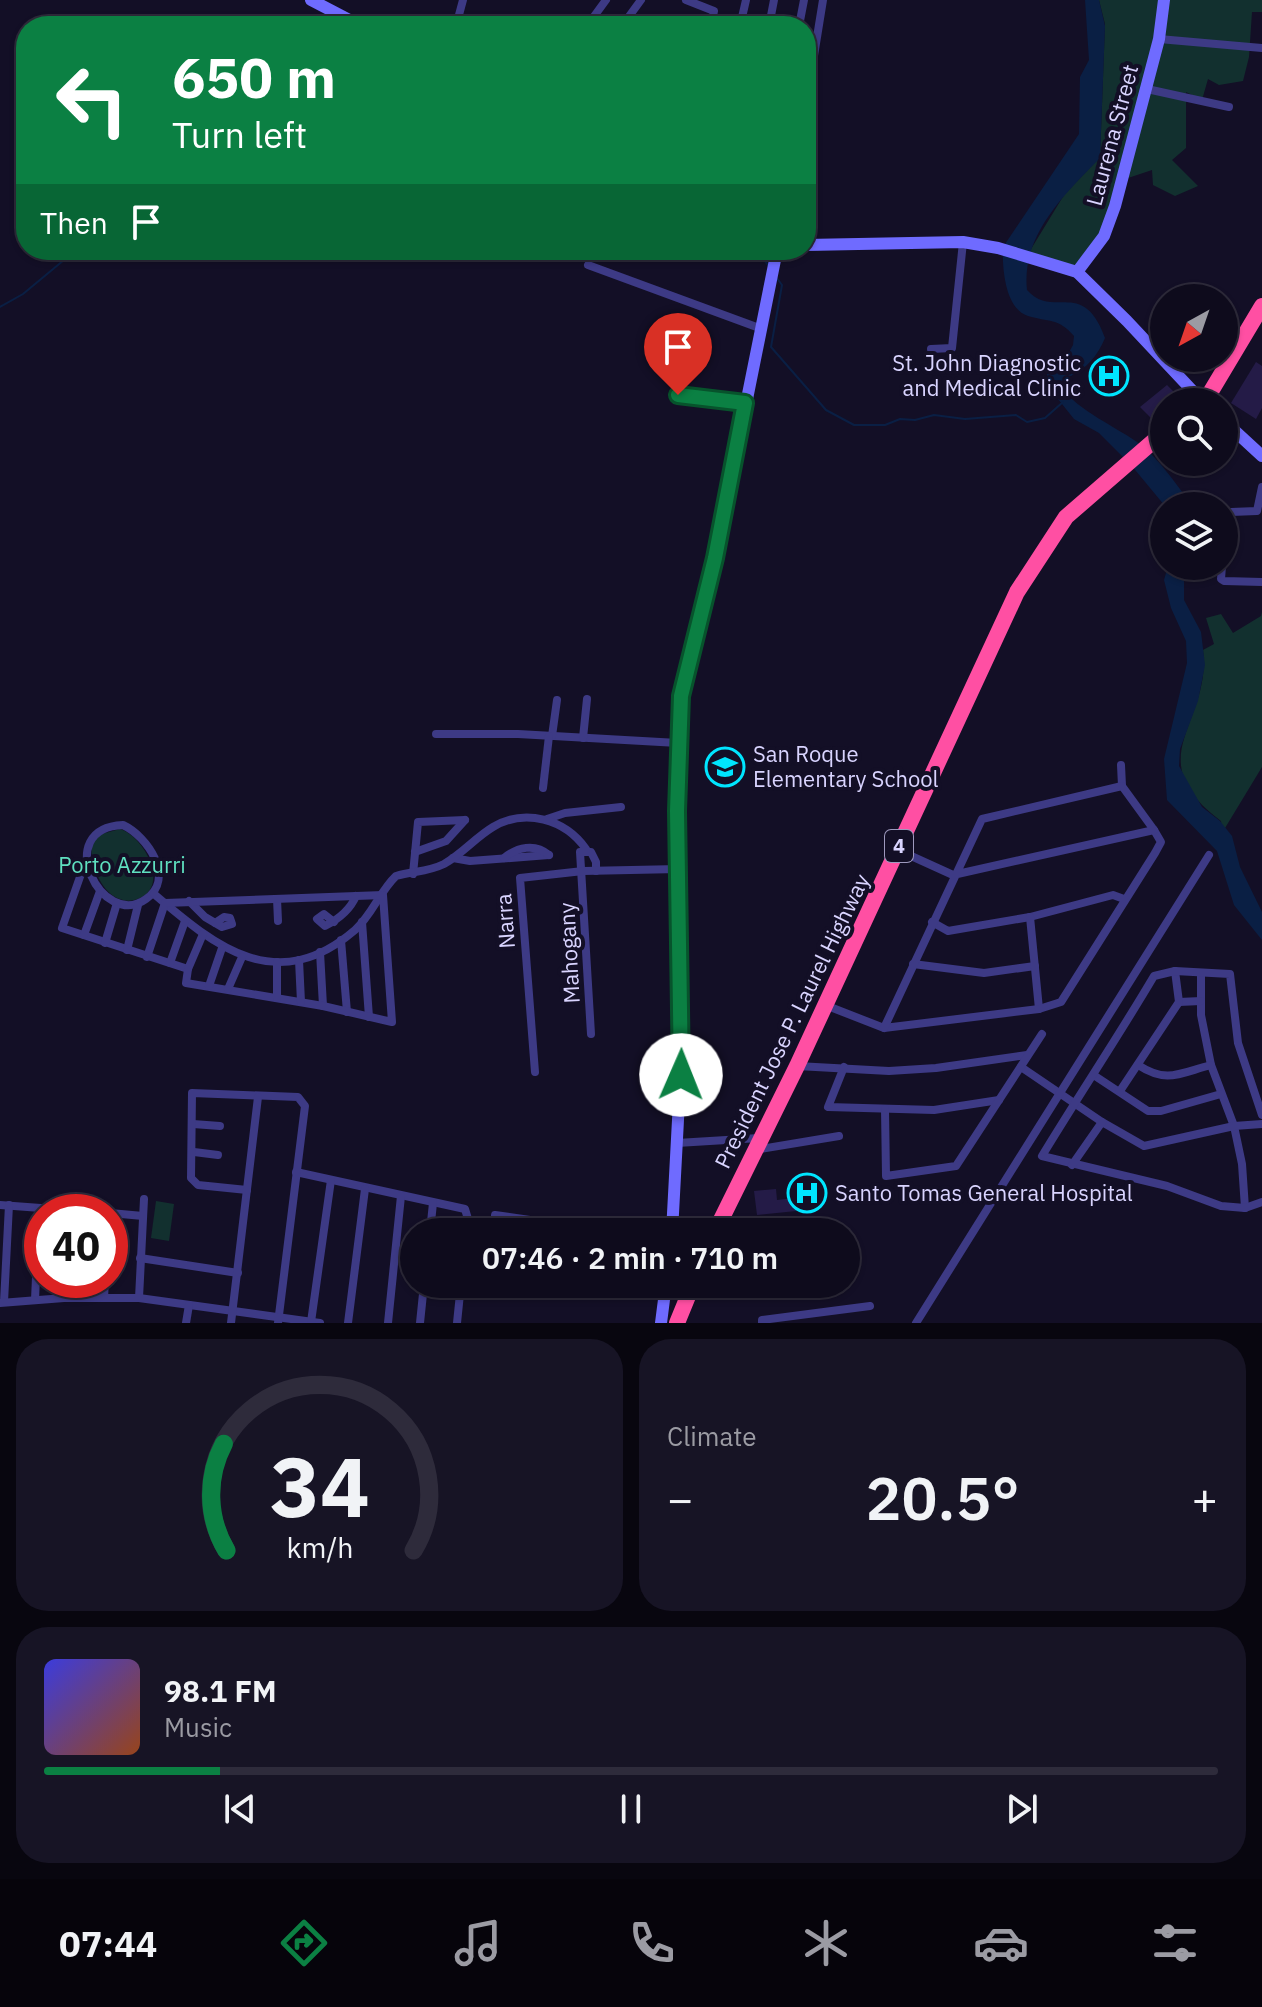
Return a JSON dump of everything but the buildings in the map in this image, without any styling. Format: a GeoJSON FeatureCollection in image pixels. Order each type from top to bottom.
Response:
{"type":"FeatureCollection","features":[{"type":"Feature","properties":{"kind":"highway"},"geometry":{"type":"LineString","coordinates":[[1238,332],[1262,293]]}},
{"type":"Feature","properties":{"kind":"highway"},"geometry":{"type":"LineString","coordinates":[[1213,388],[1262,306]]}},
{"type":"Feature","properties":{"kind":"highway","name":"President Jose P. Laurel Highway"},"geometry":{"type":"LineString","coordinates":[[722,1218],[797,1066],[1017,592],[1066,517],[1150,443]]}},
{"type":"Feature","properties":{"kind":"highway"},"geometry":{"type":"LineString","coordinates":[[677,1323],[687,1298]]}},
{"type":"Feature","properties":{"kind":"street"},"geometry":{"type":"LineString","coordinates":[[311,0],[342,16]]}},
{"type":"Feature","properties":{"kind":"street"},"geometry":{"type":"LineString","coordinates":[[626,0],[638,3]]}},
{"type":"Feature","properties":{"kind":"street"},"geometry":{"type":"LineString","coordinates":[[686,0],[714,11],[713,16]]}},
{"type":"Feature","properties":{"kind":"street"},"geometry":{"type":"LineString","coordinates":[[816,41],[823,0]]}},
{"type":"Feature","properties":{"kind":"street","name":"Laurena Street"},"geometry":{"type":"LineString","coordinates":[[1077,272],[1104,236],[1147,89],[1159,39],[1164,0]]}},
{"type":"Feature","properties":{"kind":"street"},"geometry":{"type":"LineString","coordinates":[[1159,39],[1262,48]]}},
{"type":"Feature","properties":{"kind":"street"},"geometry":{"type":"LineString","coordinates":[[1147,89],[1229,107]]}},
{"type":"Feature","properties":{"kind":"street"},"geometry":{"type":"LineString","coordinates":[[931,349],[952,348],[963,242]]}},
{"type":"Feature","properties":{"kind":"street"},"geometry":{"type":"LineString","coordinates":[[816,245],[963,242],[998,248],[1077,272],[1188,388]]}},
{"type":"Feature","properties":{"kind":"street"},"geometry":{"type":"LineString","coordinates":[[673,1218],[682,1045],[678,743],[681,696],[715,558],[775,260]]}},
{"type":"Feature","properties":{"kind":"street"},"geometry":{"type":"LineString","coordinates":[[588,265],[762,329]]}},
{"type":"Feature","properties":{"kind":"street"},"geometry":{"type":"LineString","coordinates":[[678,395],[745,403]]}},
{"type":"Feature","properties":{"kind":"street"},"geometry":{"type":"LineString","coordinates":[[1238,434],[1262,456]]}},
{"type":"Feature","properties":{"kind":"street"},"geometry":{"type":"LineString","coordinates":[[1238,512],[1257,511],[1262,487]]}},
{"type":"Feature","properties":{"kind":"street"},"geometry":{"type":"LineString","coordinates":[[1222,580],[1262,582]]}},
{"type":"Feature","properties":{"kind":"street"},"geometry":{"type":"LineString","coordinates":[[583,738],[587,699]]}},
{"type":"Feature","properties":{"kind":"street"},"geometry":{"type":"LineString","coordinates":[[543,788],[557,700]]}},
{"type":"Feature","properties":{"kind":"street"},"geometry":{"type":"LineString","coordinates":[[436,734],[678,743]]}},
{"type":"Feature","properties":{"kind":"street"},"geometry":{"type":"LineString","coordinates":[[824,1005],[884,1028],[1039,1009],[1061,1002],[1161,842],[1122,786],[1121,765]]}},
{"type":"Feature","properties":{"kind":"street"},"geometry":{"type":"LineString","coordinates":[[884,1028],[953,875],[982,819],[1122,786]]}},
{"type":"Feature","properties":{"kind":"street"},"geometry":{"type":"LineString","coordinates":[[154,894],[222,948],[242,957],[277,962],[299,960],[341,940],[362,922],[396,876],[426,872],[453,858],[484,833],[511,818],[547,819],[565,813],[621,807]]}},
{"type":"Feature","properties":{"kind":"street"},"geometry":{"type":"LineString","coordinates":[[547,819],[571,834],[583,851],[594,856],[596,871]]}},
{"type":"Feature","properties":{"kind":"street"},"geometry":{"type":"LineString","coordinates":[[413,874],[415,852],[418,822],[465,820],[446,841],[415,852]]}},
{"type":"Feature","properties":{"kind":"street"},"geometry":{"type":"LineString","coordinates":[[123,825],[136,831],[154,853],[158,879],[154,894],[138,905],[117,903],[100,891],[88,869],[89,844],[97,831],[107,826],[123,825]]}},
{"type":"Feature","properties":{"kind":"street"},"geometry":{"type":"LineString","coordinates":[[898,850],[953,875],[1154,830]]}},
{"type":"Feature","properties":{"kind":"street","name":"Mahogany"},"geometry":{"type":"LineString","coordinates":[[583,851],[579,863],[583,871],[591,1034]]}},
{"type":"Feature","properties":{"kind":"street"},"geometry":{"type":"LineString","coordinates":[[916,1323],[1209,855]]}},
{"type":"Feature","properties":{"kind":"street"},"geometry":{"type":"LineString","coordinates":[[453,858],[470,861],[504,859]]}},
{"type":"Feature","properties":{"kind":"street"},"geometry":{"type":"LineString","coordinates":[[88,869],[81,874],[62,928],[188,969]]}},
{"type":"Feature","properties":{"kind":"street","name":"Narra"},"geometry":{"type":"LineString","coordinates":[[535,1072],[520,878],[583,871],[679,869]]}},
{"type":"Feature","properties":{"kind":"street"},"geometry":{"type":"LineString","coordinates":[[84,935],[100,891]]}},
{"type":"Feature","properties":{"kind":"street"},"geometry":{"type":"LineString","coordinates":[[165,903],[383,895]]}},
{"type":"Feature","properties":{"kind":"street"},"geometry":{"type":"LineString","coordinates":[[203,934],[188,969],[186,983],[323,1006],[392,1022],[383,895]]}},
{"type":"Feature","properties":{"kind":"street"},"geometry":{"type":"LineString","coordinates":[[932,922],[948,931],[1030,917],[1113,895],[1124,899]]}},
{"type":"Feature","properties":{"kind":"street"},"geometry":{"type":"LineString","coordinates":[[334,922],[356,896]]}},
{"type":"Feature","properties":{"kind":"street"},"geometry":{"type":"LineString","coordinates":[[277,899],[278,921]]}},
{"type":"Feature","properties":{"kind":"street"},"geometry":{"type":"LineString","coordinates":[[189,901],[215,923]]}},
{"type":"Feature","properties":{"kind":"street"},"geometry":{"type":"LineString","coordinates":[[105,943],[117,903]]}},
{"type":"Feature","properties":{"kind":"street"},"geometry":{"type":"LineString","coordinates":[[147,957],[165,903]]}},
{"type":"Feature","properties":{"kind":"street"},"geometry":{"type":"LineString","coordinates":[[127,950],[138,905]]}},
{"type":"Feature","properties":{"kind":"street"},"geometry":{"type":"LineString","coordinates":[[1030,917],[1039,1009]]}},
{"type":"Feature","properties":{"kind":"street"},"geometry":{"type":"LineString","coordinates":[[170,963],[185,921]]}},
{"type":"Feature","properties":{"kind":"street"},"geometry":{"type":"LineString","coordinates":[[362,922],[369,1017]]}},
{"type":"Feature","properties":{"kind":"street"},"geometry":{"type":"LineString","coordinates":[[341,940],[347,1012]]}},
{"type":"Feature","properties":{"kind":"street"},"geometry":{"type":"LineString","coordinates":[[209,986],[222,948]]}},
{"type":"Feature","properties":{"kind":"street"},"geometry":{"type":"LineString","coordinates":[[320,952],[323,1006]]}},
{"type":"Feature","properties":{"kind":"street"},"geometry":{"type":"LineString","coordinates":[[228,989],[242,957]]}},
{"type":"Feature","properties":{"kind":"street"},"geometry":{"type":"LineString","coordinates":[[299,960],[301,1002]]}},
{"type":"Feature","properties":{"kind":"street"},"geometry":{"type":"LineString","coordinates":[[277,962],[277,998]]}},
{"type":"Feature","properties":{"kind":"street"},"geometry":{"type":"LineString","coordinates":[[913,964],[984,973],[1035,966]]}},
{"type":"Feature","properties":{"kind":"street"},"geometry":{"type":"LineString","coordinates":[[1120,1091],[1179,1002],[1175,971]]}},
{"type":"Feature","properties":{"kind":"street"},"geometry":{"type":"LineString","coordinates":[[1262,1115],[1238,1043],[1230,974],[1175,971],[1154,976],[1095,1076],[1074,1103],[1042,1156],[1167,1186],[1221,1206],[1245,1208],[1262,1202]]}},
{"type":"Feature","properties":{"kind":"street"},"geometry":{"type":"LineString","coordinates":[[1201,974],[1201,1001],[1211,1065],[1234,1126],[1242,1164],[1245,1208]]}},
{"type":"Feature","properties":{"kind":"street"},"geometry":{"type":"LineString","coordinates":[[1179,1002],[1201,1001]]}},
{"type":"Feature","properties":{"kind":"street"},"geometry":{"type":"LineString","coordinates":[[885,1109],[886,1176],[956,1166],[1042,1034]]}},
{"type":"Feature","properties":{"kind":"street"},"geometry":{"type":"LineString","coordinates":[[797,1066],[889,1071],[936,1068],[1027,1055]]}},
{"type":"Feature","properties":{"kind":"street"},"geometry":{"type":"LineString","coordinates":[[1138,1065],[1155,1076],[1165,1078],[1211,1065]]}},
{"type":"Feature","properties":{"kind":"street"},"geometry":{"type":"LineString","coordinates":[[844,1067],[828,1107],[934,1110],[999,1100]]}},
{"type":"Feature","properties":{"kind":"street"},"geometry":{"type":"LineString","coordinates":[[1021,1067],[1102,1122],[1144,1146],[1234,1126],[1262,1124]]}},
{"type":"Feature","properties":{"kind":"street"},"geometry":{"type":"LineString","coordinates":[[1095,1076],[1148,1111],[1161,1111],[1221,1094]]}},
{"type":"Feature","properties":{"kind":"street"},"geometry":{"type":"LineString","coordinates":[[247,1190],[194,1183],[191,1178],[194,1152],[192,1093],[298,1097],[305,1106],[279,1320]]}},
{"type":"Feature","properties":{"kind":"street"},"geometry":{"type":"LineString","coordinates":[[231,1323],[258,1097]]}},
{"type":"Feature","properties":{"kind":"street"},"geometry":{"type":"LineString","coordinates":[[1072,1165],[1102,1122]]}},
{"type":"Feature","properties":{"kind":"street"},"geometry":{"type":"LineString","coordinates":[[193,1124],[220,1126]]}},
{"type":"Feature","properties":{"kind":"street"},"geometry":{"type":"LineString","coordinates":[[677,1143],[756,1144],[839,1136]]}},
{"type":"Feature","properties":{"kind":"street"},"geometry":{"type":"LineString","coordinates":[[194,1152],[218,1155]]}},
{"type":"Feature","properties":{"kind":"street"},"geometry":{"type":"LineString","coordinates":[[296,1172],[465,1209],[466,1218]]}},
{"type":"Feature","properties":{"kind":"street"},"geometry":{"type":"LineString","coordinates":[[128,1298],[233,1310],[279,1320],[316,1322],[331,1180]]}},
{"type":"Feature","properties":{"kind":"street"},"geometry":{"type":"LineString","coordinates":[[348,1323],[365,1189]]}},
{"type":"Feature","properties":{"kind":"street"},"geometry":{"type":"LineString","coordinates":[[388,1323],[401,1196]]}},
{"type":"Feature","properties":{"kind":"street"},"geometry":{"type":"LineString","coordinates":[[139,1298],[144,1199]]}},
{"type":"Feature","properties":{"kind":"street"},"geometry":{"type":"LineString","coordinates":[[431,1218],[433,1203]]}},
{"type":"Feature","properties":{"kind":"street"},"geometry":{"type":"LineString","coordinates":[[24,1207],[4,1205],[2,1302],[64,1298]]}},
{"type":"Feature","properties":{"kind":"street"},"geometry":{"type":"LineString","coordinates":[[128,1215],[143,1216]]}},
{"type":"Feature","properties":{"kind":"street"},"geometry":{"type":"LineString","coordinates":[[495,1215],[516,1218]]}},
{"type":"Feature","properties":{"kind":"street"},"geometry":{"type":"LineString","coordinates":[[140,1258],[238,1273]]}},
{"type":"Feature","properties":{"kind":"street"},"geometry":{"type":"LineString","coordinates":[[420,1323],[423,1298]]}},
{"type":"Feature","properties":{"kind":"street"},"geometry":{"type":"LineString","coordinates":[[457,1323],[460,1298]]}},
{"type":"Feature","properties":{"kind":"street"},"geometry":{"type":"LineString","coordinates":[[661,1323],[664,1298]]}},
{"type":"Feature","properties":{"kind":"street"},"geometry":{"type":"LineString","coordinates":[[186,1323],[189,1305]]}},
{"type":"Feature","properties":{"kind":"street"},"geometry":{"type":"LineString","coordinates":[[762,1323],[762,1320],[870,1306]]}},
{"type":"Feature","properties":{"kind":"green space"},"geometry":{"type":"Polygon","coordinates":[[[1099,0],[1262,0],[1262,12],[1252,12],[1249,57],[1243,81],[1219,85],[1208,79],[1202,100],[1186,92],[1186,148],[1172,160],[1198,186],[1175,196],[1153,185],[1152,170],[1122,180],[1115,206],[1077,272],[1028,254],[1064,195],[1100,157],[1105,24],[1099,0]]]}},
{"type":"Feature","properties":{"kind":"green space"},"geometry":{"type":"Polygon","coordinates":[[[1262,612],[1262,767],[1222,833],[1221,821],[1196,799],[1184,778],[1181,759],[1203,676],[1203,650],[1214,644],[1206,618],[1221,614],[1233,633],[1261,616],[1262,612]]]}},
{"type":"Feature","properties":{"kind":"green space","name":"Porto Azzurri"},"geometry":{"type":"Polygon","coordinates":[[[120,829],[129,833],[144,850],[153,872],[149,891],[129,901],[110,893],[93,864],[92,843],[98,835],[120,829]]]}},
{"type":"Feature","properties":{"kind":"green space"},"geometry":{"type":"Polygon","coordinates":[[[156,1201],[174,1204],[169,1241],[151,1238],[156,1201]]]}},
{"type":"Feature","properties":{"kind":"water"},"geometry":{"type":"Polygon","coordinates":[[[1085,0],[1099,0],[1105,26],[1100,158],[1060,201],[1038,234],[1027,270],[1027,290],[1047,302],[1078,304],[1096,320],[1105,338],[1102,345],[1091,361],[1069,377],[1064,389],[1078,404],[1147,450],[1150,453],[1150,476],[1169,476],[1182,492],[1153,492],[1099,433],[1074,419],[1046,384],[1048,366],[1055,357],[1067,356],[1074,336],[1058,323],[1020,312],[1006,287],[1003,247],[1079,134],[1080,77],[1089,60],[1085,0]]]}},
{"type":"Feature","properties":{"kind":"water"},"geometry":{"type":"Polygon","coordinates":[[[1164,580],[1184,580],[1184,600],[1201,632],[1205,665],[1198,701],[1180,749],[1179,766],[1202,807],[1220,821],[1232,836],[1240,867],[1262,912],[1262,940],[1234,905],[1217,851],[1167,800],[1164,759],[1187,663],[1186,641],[1171,608],[1164,580]]]}},
{"type":"Feature","properties":{"kind":"waterway"},"geometry":{"type":"LineString","coordinates":[[0,307],[23,294],[64,260]]}},
{"type":"Feature","properties":{"kind":"waterway"},"geometry":{"type":"LineString","coordinates":[[764,260],[768,265]]}},
{"type":"Feature","properties":{"kind":"waterway"},"geometry":{"type":"LineString","coordinates":[[776,277],[782,285],[771,347],[826,410],[854,425],[885,425],[900,419],[915,420],[934,415],[965,419],[1016,415],[1027,422],[1045,418],[1063,402]]}},
{"type":"Feature","properties":{"kind":"place","name":"St. John Diagnostic and Medical Clinic"},"geometry":{"type":"Point","coordinates":[1109,376]}},
{"type":"Feature","properties":{"kind":"place","name":"San Roque Elementary School"},"geometry":{"type":"Point","coordinates":[725,767]}},
{"type":"Feature","properties":{"kind":"place","name":"Santo Tomas General Hospital"},"geometry":{"type":"Point","coordinates":[807,1193]}},
{"type":"Feature","properties":{"kind":"route"},"geometry":{"type":"LineString","coordinates":[[678,395],[745,403],[715,558],[681,696],[677,811],[681,1075]]}}]}
